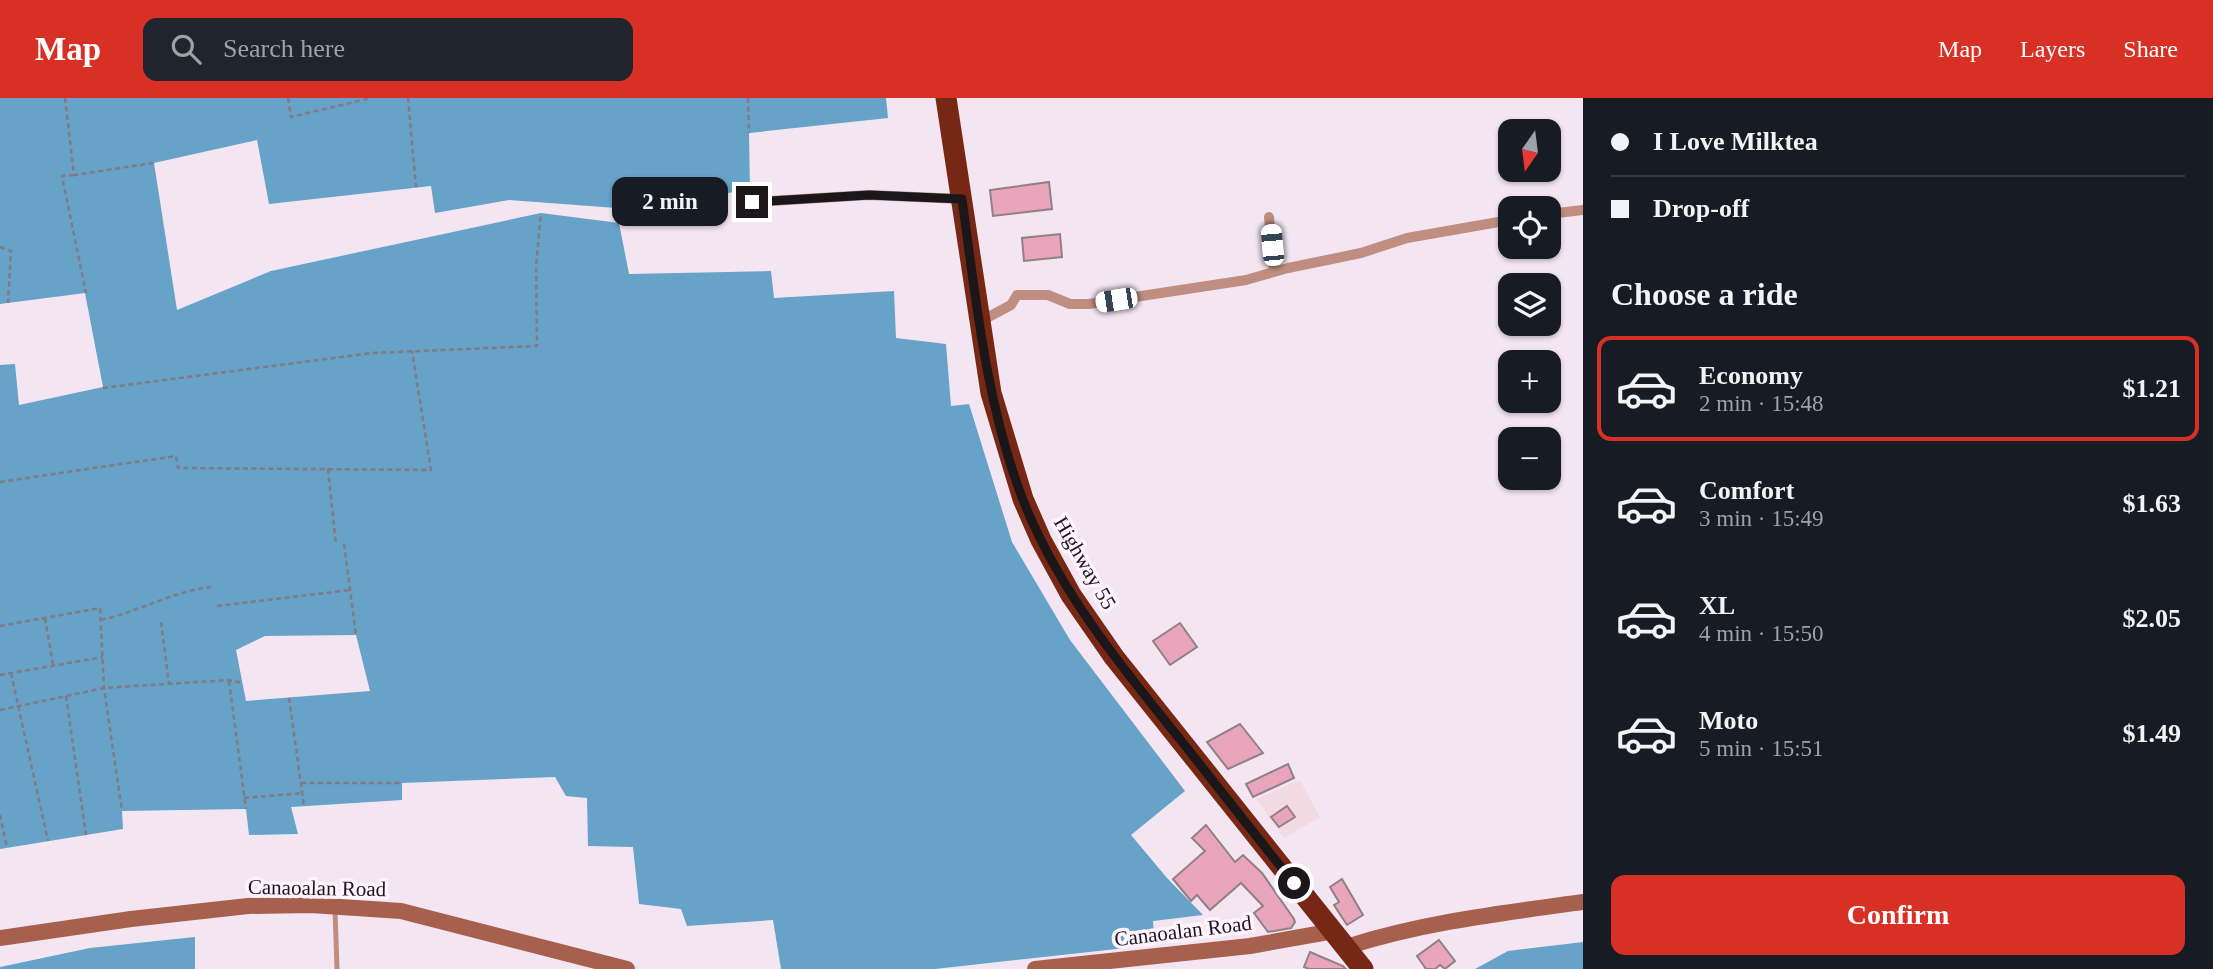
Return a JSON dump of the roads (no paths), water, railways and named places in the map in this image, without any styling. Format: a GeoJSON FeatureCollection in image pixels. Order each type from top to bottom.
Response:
{"type":"FeatureCollection","features":[{"type":"Feature","properties":{"kind":"highway","name":"Highway 55"},"geometry":{"type":"LineString","coordinates":[[946,98],[991,393],[1023,499],[1041,540],[1071,595],[1114,657],[1363,969]]}},
{"type":"Feature","properties":{"kind":"street"},"geometry":{"type":"LineString","coordinates":[[752,202],[869,195],[962,199]]}},
{"type":"Feature","properties":{"kind":"street"},"geometry":{"type":"LineString","coordinates":[[1561,213],[1583,210]]}},
{"type":"Feature","properties":{"kind":"street"},"geometry":{"type":"LineString","coordinates":[[1269,217],[1274,272]]}},
{"type":"Feature","properties":{"kind":"street"},"geometry":{"type":"LineString","coordinates":[[979,322],[1011,305],[1017,295],[1048,295],[1070,304],[1089,304],[1246,280],[1362,253],[1407,238],[1498,222]]}},
{"type":"Feature","properties":{"kind":"street","name":"Canaoalan Road"},"geometry":{"type":"LineString","coordinates":[[1035,969],[1340,939],[1583,902]]}},
{"type":"Feature","properties":{"kind":"street","name":"Canaoalan Road"},"geometry":{"type":"LineString","coordinates":[[0,938],[248,906],[335,906],[401,911],[622,968]]}},
{"type":"Feature","properties":{"kind":"lane"},"geometry":{"type":"LineString","coordinates":[[335,906],[337,969]]}},
{"type":"Feature","properties":{"kind":"water"},"geometry":{"type":"Polygon","coordinates":[[[0,98],[886,98],[888,118],[749,133],[750,190],[616,208],[509,200],[435,213],[431,186],[269,204],[257,140],[154,163],[177,310],[271,271],[541,213],[619,223],[629,274],[771,271],[774,298],[894,291],[896,338],[946,344],[951,406],[969,404],[1012,542],[1070,640],[1185,791],[1131,835],[1203,915],[1153,921],[1154,937],[1135,947],[935,969],[781,969],[773,920],[687,926],[681,909],[639,904],[633,847],[588,846],[587,798],[566,796],[555,777],[402,783],[402,800],[291,807],[298,834],[249,835],[246,809],[122,811],[123,829],[0,849],[0,365],[15,364],[19,405],[103,387],[85,293],[0,304],[0,98]],[[356,635],[265,636],[236,650],[246,701],[370,691],[356,635]]]}},
{"type":"Feature","properties":{"kind":"water"},"geometry":{"type":"Polygon","coordinates":[[[195,937],[195,969],[0,969],[90,948],[195,937]]]}},
{"type":"Feature","properties":{"kind":"water"},"geometry":{"type":"Polygon","coordinates":[[[1583,942],[1583,969],[1475,969],[1508,951],[1583,942]]]}}]}
